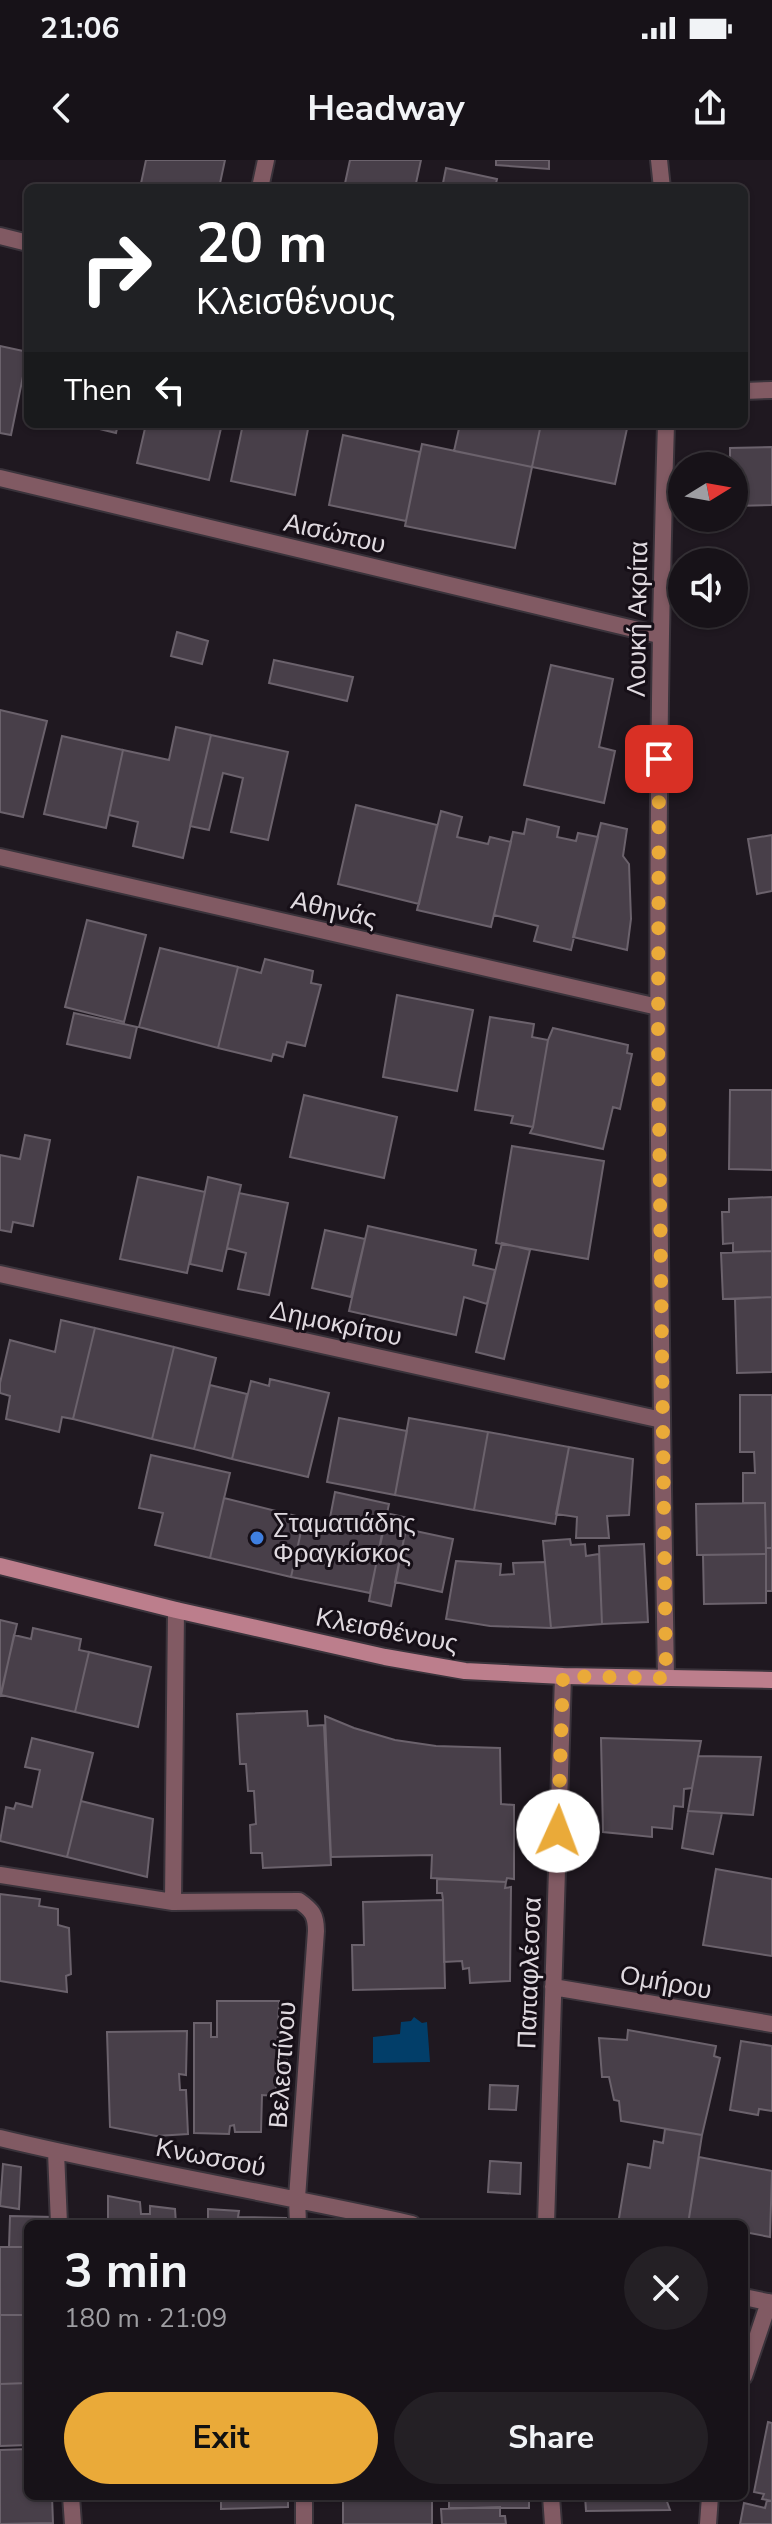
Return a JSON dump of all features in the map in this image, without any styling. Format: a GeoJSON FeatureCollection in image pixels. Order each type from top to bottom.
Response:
{"type":"FeatureCollection","features":[{"type":"Feature","properties":{"kind":"main road","name":"Κλεισθένους"},"geometry":{"type":"LineString","coordinates":[[0,1566],[176,1610],[385,1657],[465,1671],[772,1680]]}},
{"type":"Feature","properties":{"kind":"street"},"geometry":{"type":"LineString","coordinates":[[261,184],[266,160]]}},
{"type":"Feature","properties":{"kind":"street"},"geometry":{"type":"LineString","coordinates":[[659,160],[662,184]]}},
{"type":"Feature","properties":{"kind":"street"},"geometry":{"type":"LineString","coordinates":[[0,236],[24,242]]}},
{"type":"Feature","properties":{"kind":"street"},"geometry":{"type":"LineString","coordinates":[[748,391],[772,390]]}},
{"type":"Feature","properties":{"kind":"street","name":"Λουκή Ακρίτα"},"geometry":{"type":"LineString","coordinates":[[666,428],[659,635],[658,1007],[666,1678]]}},
{"type":"Feature","properties":{"kind":"street","name":"Αισώπου"},"geometry":{"type":"LineString","coordinates":[[0,478],[659,635]]}},
{"type":"Feature","properties":{"kind":"street","name":"Αθηνάς"},"geometry":{"type":"LineString","coordinates":[[0,857],[658,1007]]}},
{"type":"Feature","properties":{"kind":"street","name":"Δημοκρίτου"},"geometry":{"type":"LineString","coordinates":[[0,1274],[662,1420]]}},
{"type":"Feature","properties":{"kind":"street"},"geometry":{"type":"LineString","coordinates":[[0,1875],[173,1902],[176,1610]]}},
{"type":"Feature","properties":{"kind":"street","name":"Παπαφλέσσα"},"geometry":{"type":"LineString","coordinates":[[546,2220],[563,1676]]}},
{"type":"Feature","properties":{"kind":"street","name":"Βελεστίνου"},"geometry":{"type":"LineString","coordinates":[[173,1902],[299,1901],[312,1910],[316,1919],[298,2220]]}},
{"type":"Feature","properties":{"kind":"street","name":"Ομήρου"},"geometry":{"type":"LineString","coordinates":[[553,1987],[772,2024]]}},
{"type":"Feature","properties":{"kind":"street","name":"Κνωσσού"},"geometry":{"type":"LineString","coordinates":[[0,2138],[394,2220]]}},
{"type":"Feature","properties":{"kind":"street"},"geometry":{"type":"LineString","coordinates":[[56,2152],[59,2220]]}},
{"type":"Feature","properties":{"kind":"street"},"geometry":{"type":"LineString","coordinates":[[748,2298],[770,2303],[748,2365]]}},
{"type":"Feature","properties":{"kind":"street"},"geometry":{"type":"LineString","coordinates":[[71,2500],[73,2524]]}},
{"type":"Feature","properties":{"kind":"street"},"geometry":{"type":"LineString","coordinates":[[304,2500],[304,2524]]}},
{"type":"Feature","properties":{"kind":"street"},"geometry":{"type":"LineString","coordinates":[[551,2500],[553,2524]]}},
{"type":"Feature","properties":{"kind":"street"},"geometry":{"type":"LineString","coordinates":[[708,2524],[710,2500]]}},
{"type":"Feature","properties":{"kind":"water"},"geometry":{"type":"Polygon","coordinates":[[[414,2017],[422,2023],[427,2022],[430,2062],[373,2063],[373,2037],[400,2034],[401,2022],[411,2021],[414,2017]]]}},
{"type":"Feature","properties":{"kind":"building"},"geometry":{"type":"Polygon","coordinates":[[[146,160],[225,160],[220,184],[141,184],[146,160]]]}},
{"type":"Feature","properties":{"kind":"building"},"geometry":{"type":"Polygon","coordinates":[[[350,160],[421,160],[416,184],[345,184],[350,160]]]}},
{"type":"Feature","properties":{"kind":"building"},"geometry":{"type":"Polygon","coordinates":[[[496,160],[549,160],[549,169],[496,165],[496,160]]]}},
{"type":"Feature","properties":{"kind":"building"},"geometry":{"type":"Polygon","coordinates":[[[446,168],[497,179],[496,184],[443,184],[446,168]]]}},
{"type":"Feature","properties":{"kind":"building"},"geometry":{"type":"Polygon","coordinates":[[[0,346],[24,351],[24,372],[11,435],[0,433],[0,346]]]}},
{"type":"Feature","properties":{"kind":"building"},"geometry":{"type":"Polygon","coordinates":[[[95,428],[117,428],[116,433],[95,428]]]}},
{"type":"Feature","properties":{"kind":"building"},"geometry":{"type":"Polygon","coordinates":[[[145,428],[221,428],[209,480],[137,463],[145,428]]]}},
{"type":"Feature","properties":{"kind":"building"},"geometry":{"type":"Polygon","coordinates":[[[242,428],[308,428],[295,495],[231,481],[242,428]]]}},
{"type":"Feature","properties":{"kind":"building"},"geometry":{"type":"Polygon","coordinates":[[[459,428],[540,428],[532,467],[454,451],[459,428]]]}},
{"type":"Feature","properties":{"kind":"building"},"geometry":{"type":"Polygon","coordinates":[[[540,428],[627,428],[615,484],[532,467],[540,428]]]}},
{"type":"Feature","properties":{"kind":"building"},"geometry":{"type":"Polygon","coordinates":[[[343,435],[420,452],[406,521],[329,505],[343,435]]]}},
{"type":"Feature","properties":{"kind":"building"},"geometry":{"type":"Polygon","coordinates":[[[422,444],[532,467],[515,548],[405,526],[422,444]]]}},
{"type":"Feature","properties":{"kind":"building"},"geometry":{"type":"Polygon","coordinates":[[[772,447],[772,505],[748,506],[748,452],[730,452],[730,448],[772,447]]]}},
{"type":"Feature","properties":{"kind":"building"},"geometry":{"type":"Polygon","coordinates":[[[177,632],[208,641],[202,664],[171,656],[177,632]]]}},
{"type":"Feature","properties":{"kind":"building"},"geometry":{"type":"Polygon","coordinates":[[[274,660],[353,677],[347,701],[269,683],[274,660]]]}},
{"type":"Feature","properties":{"kind":"building"},"geometry":{"type":"Polygon","coordinates":[[[551,665],[613,679],[599,747],[615,751],[604,803],[524,785],[551,665]]]}},
{"type":"Feature","properties":{"kind":"building"},"geometry":{"type":"Polygon","coordinates":[[[0,710],[47,721],[23,817],[0,812],[0,710]]]}},
{"type":"Feature","properties":{"kind":"building"},"geometry":{"type":"Polygon","coordinates":[[[176,727],[211,735],[183,858],[133,846],[138,822],[109,815],[123,750],[169,760],[176,727]]]}},
{"type":"Feature","properties":{"kind":"building"},"geometry":{"type":"Polygon","coordinates":[[[211,735],[288,752],[268,840],[231,832],[243,778],[223,773],[209,830],[190,826],[211,735]]]}},
{"type":"Feature","properties":{"kind":"building"},"geometry":{"type":"Polygon","coordinates":[[[62,736],[123,750],[106,828],[44,814],[62,736]]]}},
{"type":"Feature","properties":{"kind":"building"},"geometry":{"type":"Polygon","coordinates":[[[356,805],[437,825],[419,904],[338,884],[356,805]]]}},
{"type":"Feature","properties":{"kind":"building"},"geometry":{"type":"Polygon","coordinates":[[[441,811],[462,817],[457,837],[488,844],[490,837],[511,842],[491,927],[417,910],[441,811]]]}},
{"type":"Feature","properties":{"kind":"building"},"geometry":{"type":"Polygon","coordinates":[[[527,819],[559,827],[557,837],[576,841],[578,833],[598,837],[571,950],[534,941],[538,926],[494,915],[513,832],[524,834],[527,819]]]}},
{"type":"Feature","properties":{"kind":"building"},"geometry":{"type":"Polygon","coordinates":[[[601,823],[627,829],[623,856],[629,864],[631,919],[627,950],[573,937],[601,823]]]}},
{"type":"Feature","properties":{"kind":"building"},"geometry":{"type":"Polygon","coordinates":[[[772,835],[772,891],[757,894],[748,839],[772,835]]]}},
{"type":"Feature","properties":{"kind":"building"},"geometry":{"type":"Polygon","coordinates":[[[87,920],[146,935],[124,1022],[65,1007],[87,920]]]}},
{"type":"Feature","properties":{"kind":"building"},"geometry":{"type":"Polygon","coordinates":[[[160,948],[238,967],[218,1048],[139,1027],[160,948]]]}},
{"type":"Feature","properties":{"kind":"building"},"geometry":{"type":"Polygon","coordinates":[[[265,959],[313,971],[311,983],[321,985],[305,1046],[287,1042],[283,1057],[273,1054],[271,1061],[218,1048],[238,967],[261,973],[265,959]]]}},
{"type":"Feature","properties":{"kind":"building"},"geometry":{"type":"Polygon","coordinates":[[[397,995],[473,1010],[457,1091],[383,1077],[397,995]]]}},
{"type":"Feature","properties":{"kind":"building"},"geometry":{"type":"Polygon","coordinates":[[[74,1013],[137,1027],[130,1058],[67,1044],[74,1013]]]}},
{"type":"Feature","properties":{"kind":"building"},"geometry":{"type":"Polygon","coordinates":[[[490,1017],[534,1024],[532,1037],[548,1040],[533,1127],[511,1123],[513,1116],[475,1110],[490,1017]]]}},
{"type":"Feature","properties":{"kind":"building"},"geometry":{"type":"Polygon","coordinates":[[[553,1028],[628,1045],[627,1053],[632,1054],[620,1109],[613,1107],[603,1149],[530,1133],[553,1028]]]}},
{"type":"Feature","properties":{"kind":"building"},"geometry":{"type":"Polygon","coordinates":[[[730,1090],[772,1090],[772,1170],[729,1169],[730,1090]]]}},
{"type":"Feature","properties":{"kind":"building"},"geometry":{"type":"Polygon","coordinates":[[[304,1095],[397,1117],[384,1178],[290,1157],[304,1095]]]}},
{"type":"Feature","properties":{"kind":"building"},"geometry":{"type":"Polygon","coordinates":[[[25,1135],[50,1140],[33,1226],[13,1222],[11,1232],[0,1230],[0,1155],[20,1159],[25,1135]]]}},
{"type":"Feature","properties":{"kind":"building"},"geometry":{"type":"Polygon","coordinates":[[[512,1146],[604,1161],[588,1259],[496,1243],[512,1146]]]}},
{"type":"Feature","properties":{"kind":"building"},"geometry":{"type":"Polygon","coordinates":[[[138,1177],[205,1192],[187,1273],[120,1259],[138,1177]]]}},
{"type":"Feature","properties":{"kind":"building"},"geometry":{"type":"Polygon","coordinates":[[[208,1177],[241,1185],[222,1271],[190,1264],[208,1177]]]}},
{"type":"Feature","properties":{"kind":"building"},"geometry":{"type":"Polygon","coordinates":[[[239,1193],[288,1203],[269,1295],[238,1289],[246,1253],[227,1248],[239,1193]]]}},
{"type":"Feature","properties":{"kind":"building"},"geometry":{"type":"Polygon","coordinates":[[[772,1197],[772,1251],[733,1252],[733,1243],[723,1244],[722,1212],[729,1212],[729,1199],[772,1197]]]}},
{"type":"Feature","properties":{"kind":"building"},"geometry":{"type":"Polygon","coordinates":[[[368,1226],[476,1250],[473,1265],[495,1270],[487,1304],[464,1297],[456,1335],[349,1311],[368,1226]]]}},
{"type":"Feature","properties":{"kind":"building"},"geometry":{"type":"Polygon","coordinates":[[[325,1230],[365,1239],[351,1297],[312,1288],[325,1230]]]}},
{"type":"Feature","properties":{"kind":"building"},"geometry":{"type":"Polygon","coordinates":[[[502,1243],[530,1250],[504,1359],[476,1352],[502,1243]]]}},
{"type":"Feature","properties":{"kind":"building"},"geometry":{"type":"Polygon","coordinates":[[[772,1251],[772,1297],[723,1299],[721,1253],[772,1251]]]}},
{"type":"Feature","properties":{"kind":"building"},"geometry":{"type":"Polygon","coordinates":[[[772,1297],[772,1372],[737,1373],[735,1299],[772,1297]]]}},
{"type":"Feature","properties":{"kind":"building"},"geometry":{"type":"Polygon","coordinates":[[[61,1320],[95,1328],[73,1419],[62,1417],[59,1432],[6,1419],[10,1396],[0,1393],[0,1383],[10,1340],[55,1352],[61,1320]]]}},
{"type":"Feature","properties":{"kind":"building"},"geometry":{"type":"Polygon","coordinates":[[[95,1328],[174,1347],[152,1439],[73,1419],[95,1328]]]}},
{"type":"Feature","properties":{"kind":"building"},"geometry":{"type":"Polygon","coordinates":[[[174,1347],[216,1358],[194,1449],[152,1439],[174,1347]]]}},
{"type":"Feature","properties":{"kind":"building"},"geometry":{"type":"Polygon","coordinates":[[[270,1379],[329,1393],[308,1477],[232,1459],[251,1381],[269,1386],[270,1379]]]}},
{"type":"Feature","properties":{"kind":"building"},"geometry":{"type":"Polygon","coordinates":[[[210,1385],[247,1394],[232,1459],[194,1449],[210,1385]]]}},
{"type":"Feature","properties":{"kind":"building"},"geometry":{"type":"Polygon","coordinates":[[[740,1395],[772,1395],[772,1548],[766,1548],[765,1503],[743,1503],[743,1473],[755,1473],[754,1452],[740,1452],[740,1395]]]}},
{"type":"Feature","properties":{"kind":"building"},"geometry":{"type":"Polygon","coordinates":[[[339,1418],[407,1431],[395,1495],[327,1482],[339,1418]]]}},
{"type":"Feature","properties":{"kind":"building"},"geometry":{"type":"Polygon","coordinates":[[[409,1418],[488,1432],[474,1510],[395,1495],[409,1418]]]}},
{"type":"Feature","properties":{"kind":"building"},"geometry":{"type":"Polygon","coordinates":[[[488,1432],[569,1447],[555,1524],[474,1510],[488,1432]]]}},
{"type":"Feature","properties":{"kind":"building"},"geometry":{"type":"Polygon","coordinates":[[[569,1447],[633,1459],[629,1515],[607,1516],[609,1538],[576,1538],[577,1517],[556,1514],[569,1447]]]}},
{"type":"Feature","properties":{"kind":"building"},"geometry":{"type":"Polygon","coordinates":[[[151,1455],[230,1473],[210,1558],[155,1545],[163,1513],[139,1508],[151,1455]]]}},
{"type":"Feature","properties":{"kind":"building"},"geometry":{"type":"Polygon","coordinates":[[[335,1492],[389,1504],[370,1593],[291,1577],[304,1518],[329,1523],[335,1492]]]}},
{"type":"Feature","properties":{"kind":"building","name":"Σταματιάδης Φραγκίσκος"},"geometry":{"type":"Polygon","coordinates":[[[224,1498],[304,1518],[291,1577],[210,1558],[224,1498]]]}},
{"type":"Feature","properties":{"kind":"building"},"geometry":{"type":"Polygon","coordinates":[[[765,1503],[766,1554],[697,1555],[696,1504],[765,1503]]]}},
{"type":"Feature","properties":{"kind":"building"},"geometry":{"type":"Polygon","coordinates":[[[386,1513],[408,1518],[391,1606],[369,1601],[386,1513]]]}},
{"type":"Feature","properties":{"kind":"building"},"geometry":{"type":"Polygon","coordinates":[[[406,1529],[453,1539],[442,1592],[395,1582],[406,1529]]]}},
{"type":"Feature","properties":{"kind":"building"},"geometry":{"type":"Polygon","coordinates":[[[570,1539],[571,1545],[585,1544],[586,1556],[599,1554],[602,1624],[551,1628],[543,1541],[570,1539]]]}},
{"type":"Feature","properties":{"kind":"building"},"geometry":{"type":"Polygon","coordinates":[[[644,1544],[648,1622],[602,1624],[599,1546],[644,1544]]]}},
{"type":"Feature","properties":{"kind":"building"},"geometry":{"type":"Polygon","coordinates":[[[766,1548],[772,1548],[772,1591],[766,1591],[766,1548]]]}},
{"type":"Feature","properties":{"kind":"building"},"geometry":{"type":"Polygon","coordinates":[[[766,1554],[766,1603],[704,1604],[703,1555],[766,1554]]]}},
{"type":"Feature","properties":{"kind":"building"},"geometry":{"type":"Polygon","coordinates":[[[456,1561],[501,1564],[500,1575],[514,1574],[513,1563],[545,1562],[551,1628],[490,1626],[446,1619],[456,1561]]]}},
{"type":"Feature","properties":{"kind":"building"},"geometry":{"type":"Polygon","coordinates":[[[0,1620],[17,1624],[0,1697],[0,1620]]]}},
{"type":"Feature","properties":{"kind":"building"},"geometry":{"type":"Polygon","coordinates":[[[33,1628],[81,1639],[79,1650],[89,1652],[75,1712],[1,1695],[14,1635],[31,1639],[33,1628]]]}},
{"type":"Feature","properties":{"kind":"building"},"geometry":{"type":"Polygon","coordinates":[[[89,1652],[151,1667],[138,1727],[75,1712],[89,1652]]]}},
{"type":"Feature","properties":{"kind":"building"},"geometry":{"type":"Polygon","coordinates":[[[307,1711],[308,1726],[324,1725],[331,1865],[263,1868],[262,1853],[251,1853],[250,1825],[256,1824],[254,1791],[248,1791],[246,1764],[240,1764],[237,1714],[307,1711]]]}},
{"type":"Feature","properties":{"kind":"building"},"geometry":{"type":"Polygon","coordinates":[[[325,1716],[395,1740],[436,1746],[500,1748],[501,1804],[514,1805],[514,1879],[507,1878],[506,1882],[431,1878],[432,1855],[331,1857],[325,1716]]]}},
{"type":"Feature","properties":{"kind":"building"},"geometry":{"type":"Polygon","coordinates":[[[32,1738],[93,1753],[67,1857],[0,1841],[6,1807],[14,1809],[16,1803],[32,1807],[40,1770],[25,1767],[32,1738]]]}},
{"type":"Feature","properties":{"kind":"building"},"geometry":{"type":"Polygon","coordinates":[[[601,1738],[701,1741],[692,1788],[684,1789],[683,1807],[674,1806],[672,1829],[652,1827],[652,1837],[603,1832],[601,1738]]]}},
{"type":"Feature","properties":{"kind":"building"},"geometry":{"type":"Polygon","coordinates":[[[698,1756],[761,1757],[753,1815],[688,1811],[698,1756]]]}},
{"type":"Feature","properties":{"kind":"building"},"geometry":{"type":"Polygon","coordinates":[[[81,1801],[153,1819],[147,1877],[67,1857],[81,1801]]]}},
{"type":"Feature","properties":{"kind":"building"},"geometry":{"type":"Polygon","coordinates":[[[688,1811],[722,1813],[713,1854],[682,1848],[688,1811]]]}},
{"type":"Feature","properties":{"kind":"building"},"geometry":{"type":"Polygon","coordinates":[[[716,1869],[772,1879],[772,1956],[703,1945],[716,1869]]]}},
{"type":"Feature","properties":{"kind":"building"},"geometry":{"type":"Polygon","coordinates":[[[437,1879],[506,1882],[505,1888],[511,1887],[510,1981],[470,1983],[469,1968],[463,1969],[462,1961],[444,1962],[443,1900],[442,1893],[437,1893],[437,1879]]]}},
{"type":"Feature","properties":{"kind":"building"},"geometry":{"type":"Polygon","coordinates":[[[0,1894],[40,1899],[39,1906],[58,1909],[58,1925],[69,1928],[71,1974],[66,1976],[67,1992],[0,1981],[0,1894]]]}},
{"type":"Feature","properties":{"kind":"building"},"geometry":{"type":"Polygon","coordinates":[[[443,1900],[445,1988],[353,1990],[352,1945],[364,1945],[363,1902],[443,1900]]]}},
{"type":"Feature","properties":{"kind":"building"},"geometry":{"type":"Polygon","coordinates":[[[217,2001],[279,2001],[278,2038],[287,2038],[287,2073],[276,2073],[276,2096],[262,2095],[261,2132],[235,2132],[234,2125],[230,2126],[229,2134],[194,2133],[194,2023],[211,2023],[211,2037],[217,2037],[217,2001]]]}},
{"type":"Feature","properties":{"kind":"building"},"geometry":{"type":"Polygon","coordinates":[[[628,2030],[716,2046],[714,2056],[720,2058],[702,2135],[621,2121],[619,2101],[614,2100],[609,2077],[602,2077],[599,2038],[627,2040],[628,2030]]]}},
{"type":"Feature","properties":{"kind":"building"},"geometry":{"type":"Polygon","coordinates":[[[187,2031],[186,2075],[179,2074],[180,2090],[186,2090],[188,2134],[156,2136],[110,2127],[107,2032],[187,2031]]]}},
{"type":"Feature","properties":{"kind":"building"},"geometry":{"type":"Polygon","coordinates":[[[741,2041],[772,2046],[772,2111],[759,2109],[758,2115],[730,2110],[741,2041]]]}},
{"type":"Feature","properties":{"kind":"building"},"geometry":{"type":"Polygon","coordinates":[[[490,2085],[518,2086],[516,2110],[489,2109],[490,2085]]]}},
{"type":"Feature","properties":{"kind":"building"},"geometry":{"type":"Polygon","coordinates":[[[665,2129],[702,2135],[689,2220],[619,2220],[628,2164],[650,2168],[654,2141],[663,2143],[665,2129]]]}},
{"type":"Feature","properties":{"kind":"building"},"geometry":{"type":"Polygon","coordinates":[[[699,2157],[772,2171],[770,2237],[748,2233],[748,2220],[689,2220],[699,2157]]]}},
{"type":"Feature","properties":{"kind":"building"},"geometry":{"type":"Polygon","coordinates":[[[490,2161],[521,2163],[520,2194],[488,2192],[490,2161]]]}},
{"type":"Feature","properties":{"kind":"building"},"geometry":{"type":"Polygon","coordinates":[[[3,2164],[21,2167],[19,2209],[0,2206],[3,2164]]]}},
{"type":"Feature","properties":{"kind":"building"},"geometry":{"type":"Polygon","coordinates":[[[108,2196],[140,2202],[141,2214],[150,2214],[150,2206],[175,2209],[176,2220],[108,2220],[108,2196]]]}},
{"type":"Feature","properties":{"kind":"building"},"geometry":{"type":"Polygon","coordinates":[[[208,2209],[239,2211],[238,2217],[286,2218],[286,2220],[208,2220],[208,2209]]]}},
{"type":"Feature","properties":{"kind":"building"},"geometry":{"type":"Polygon","coordinates":[[[10,2216],[54,2217],[54,2220],[24,2220],[24,2247],[9,2247],[10,2216]]]}},
{"type":"Feature","properties":{"kind":"building"},"geometry":{"type":"Polygon","coordinates":[[[0,2247],[24,2247],[24,2315],[0,2315],[0,2247]]]}},
{"type":"Feature","properties":{"kind":"building"},"geometry":{"type":"Polygon","coordinates":[[[0,2315],[24,2315],[24,2383],[0,2384],[0,2315]]]}},
{"type":"Feature","properties":{"kind":"building"},"geometry":{"type":"Polygon","coordinates":[[[24,2383],[24,2445],[0,2446],[0,2384],[24,2383]]]}},
{"type":"Feature","properties":{"kind":"building"},"geometry":{"type":"Polygon","coordinates":[[[768,2422],[772,2423],[772,2501],[762,2499],[764,2494],[754,2492],[768,2422]]]}},
{"type":"Feature","properties":{"kind":"building"},"geometry":{"type":"Polygon","coordinates":[[[24,2449],[24,2500],[52,2500],[53,2523],[0,2524],[0,2450],[24,2449]]]}},
{"type":"Feature","properties":{"kind":"building"},"geometry":{"type":"Polygon","coordinates":[[[221,2500],[288,2500],[288,2507],[221,2509],[221,2500]]]}},
{"type":"Feature","properties":{"kind":"building"},"geometry":{"type":"Polygon","coordinates":[[[343,2500],[432,2500],[432,2524],[343,2524],[343,2500]]]}},
{"type":"Feature","properties":{"kind":"building"},"geometry":{"type":"Polygon","coordinates":[[[449,2500],[529,2500],[529,2508],[449,2508],[449,2500]]]}},
{"type":"Feature","properties":{"kind":"building"},"geometry":{"type":"Polygon","coordinates":[[[585,2500],[666,2500],[670,2510],[586,2511],[585,2500]]]}},
{"type":"Feature","properties":{"kind":"building"},"geometry":{"type":"Polygon","coordinates":[[[767,2500],[772,2501],[772,2524],[740,2524],[744,2503],[765,2508],[767,2500]]]}},
{"type":"Feature","properties":{"kind":"building"},"geometry":{"type":"Polygon","coordinates":[[[500,2507],[500,2516],[505,2516],[506,2524],[442,2524],[441,2509],[500,2507]]]}},
{"type":"Feature","properties":{"kind":"place","name":"Σταματιάδης Φραγκίσκος"},"geometry":{"type":"Point","coordinates":[257,1538]}},
{"type":"Feature","properties":{"kind":"route"},"geometry":{"type":"LineString","coordinates":[[558,1831],[563,1676],[666,1678],[658,1039],[659,759]]}}]}
